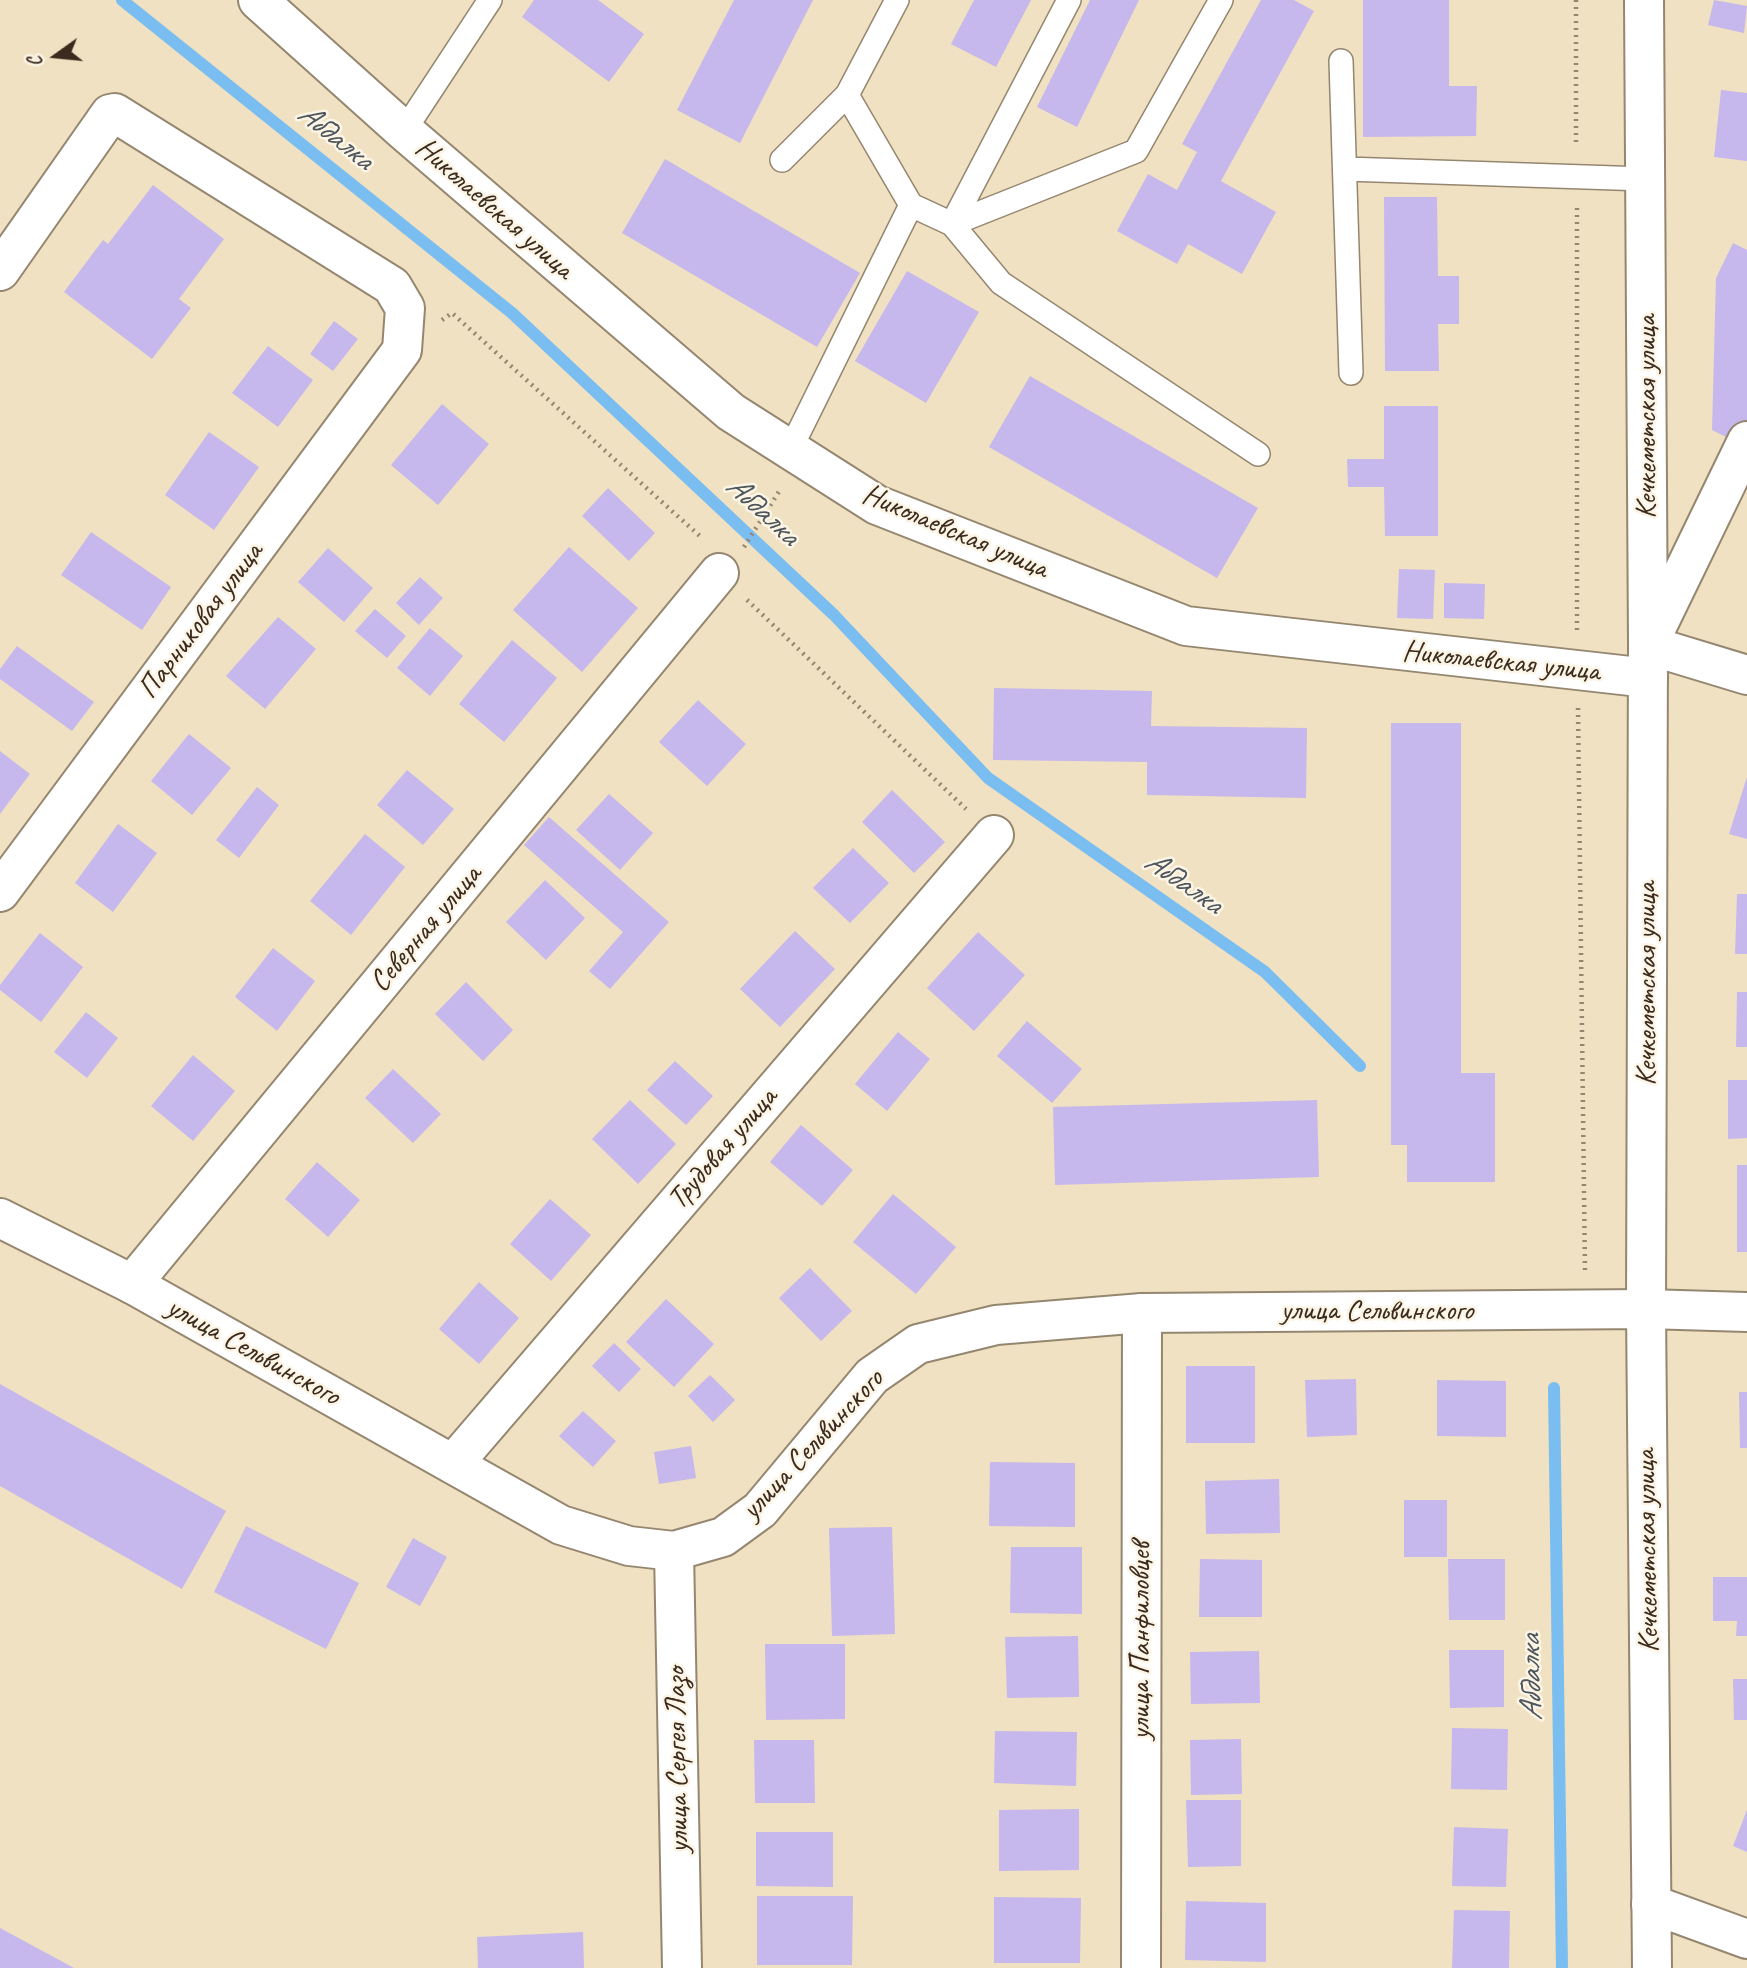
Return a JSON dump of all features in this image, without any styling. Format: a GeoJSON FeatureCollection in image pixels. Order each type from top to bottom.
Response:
{"type":"FeatureCollection","features":[{"type":"Feature","properties":{"kind":"street","name":"Николаевская улица"},"geometry":{"type":"LineString","coordinates":[[258,0],[404,131],[731,412],[877,505],[1186,626],[1648,662],[1747,675]]}},
{"type":"Feature","properties":{"kind":"street","name":"Кечкеметская улица"},"geometry":{"type":"LineString","coordinates":[[1644,0],[1648,662],[1646,1309],[1652,1968]]}},
{"type":"Feature","properties":{"kind":"street","name":"Парниковая улица"},"geometry":{"type":"LineString","coordinates":[[0,271],[110,114],[115,113],[392,286],[405,308],[402,350],[0,892]]}},
{"type":"Feature","properties":{"kind":"street"},"geometry":{"type":"LineString","coordinates":[[1648,662],[1747,441]]}},
{"type":"Feature","properties":{"kind":"street","name":"Северная улица"},"geometry":{"type":"LineString","coordinates":[[132,1284],[719,573]]}},
{"type":"Feature","properties":{"kind":"street","name":"Трудовая улица"},"geometry":{"type":"LineString","coordinates":[[453,1464],[993,835]]}},
{"type":"Feature","properties":{"kind":"street","name":"улица Сельвинского"},"geometry":{"type":"LineString","coordinates":[[0,1218],[132,1284],[561,1525],[628,1546],[674,1551],[723,1537],[760,1510],[872,1376],[918,1343],[996,1325],[1142,1313],[1646,1309],[1747,1312]]}},
{"type":"Feature","properties":{"kind":"street","name":"улица Панфиловцев"},"geometry":{"type":"LineString","coordinates":[[1141,1968],[1142,1313]]}},
{"type":"Feature","properties":{"kind":"street","name":"улица Сергея Лазо"},"geometry":{"type":"LineString","coordinates":[[674,1551],[682,1968]]}},
{"type":"Feature","properties":{"kind":"street"},"geometry":{"type":"LineString","coordinates":[[1651,1905],[1747,1939]]}},
{"type":"Feature","properties":{"kind":"lane"},"geometry":{"type":"LineString","coordinates":[[404,131],[490,0]]}},
{"type":"Feature","properties":{"kind":"lane"},"geometry":{"type":"LineString","coordinates":[[782,160],[847,95],[897,0]]}},
{"type":"Feature","properties":{"kind":"lane"},"geometry":{"type":"LineString","coordinates":[[951,224],[1069,0]]}},
{"type":"Feature","properties":{"kind":"lane"},"geometry":{"type":"LineString","coordinates":[[951,224],[1136,151],[1222,0]]}},
{"type":"Feature","properties":{"kind":"lane"},"geometry":{"type":"LineString","coordinates":[[1341,61],[1351,373]]}},
{"type":"Feature","properties":{"kind":"lane"},"geometry":{"type":"LineString","coordinates":[[847,95],[911,205],[951,224],[1001,283],[1258,454]]}},
{"type":"Feature","properties":{"kind":"lane"},"geometry":{"type":"LineString","coordinates":[[1346,169],[1645,180]]}},
{"type":"Feature","properties":{"kind":"lane"},"geometry":{"type":"LineString","coordinates":[[790,450],[911,205]]}},
{"type":"Feature","properties":{"kind":"path"},"geometry":{"type":"LineString","coordinates":[[745,545],[780,491]]}},
{"type":"Feature","properties":{"kind":"building"},"geometry":{"type":"Polygon","coordinates":[[[534,0],[598,0],[644,34],[609,82],[522,17],[534,0]]]}},
{"type":"Feature","properties":{"kind":"building"},"geometry":{"type":"Polygon","coordinates":[[[734,0],[813,0],[740,143],[677,110],[734,0]]]}},
{"type":"Feature","properties":{"kind":"building"},"geometry":{"type":"Polygon","coordinates":[[[974,0],[1031,0],[996,67],[951,44],[974,0]]]}},
{"type":"Feature","properties":{"kind":"building"},"geometry":{"type":"Polygon","coordinates":[[[1090,0],[1139,0],[1077,127],[1037,107],[1090,0]]]}},
{"type":"Feature","properties":{"kind":"building"},"geometry":{"type":"Polygon","coordinates":[[[1261,0],[1294,0],[1314,11],[1221,181],[1276,212],[1242,274],[1188,244],[1177,264],[1117,231],[1148,174],[1177,190],[1197,152],[1182,144],[1261,0]]]}},
{"type":"Feature","properties":{"kind":"building"},"geometry":{"type":"Polygon","coordinates":[[[1363,0],[1449,0],[1449,86],[1477,86],[1476,136],[1363,137],[1363,0]]]}},
{"type":"Feature","properties":{"kind":"building"},"geometry":{"type":"Polygon","coordinates":[[[1714,0],[1747,6],[1744,33],[1708,25],[1714,0]]]}},
{"type":"Feature","properties":{"kind":"building"},"geometry":{"type":"Polygon","coordinates":[[[1721,90],[1747,93],[1747,161],[1714,157],[1721,90]]]}},
{"type":"Feature","properties":{"kind":"building"},"geometry":{"type":"Polygon","coordinates":[[[665,159],[860,273],[817,347],[622,233],[665,159]]]}},
{"type":"Feature","properties":{"kind":"building"},"geometry":{"type":"Polygon","coordinates":[[[153,185],[224,239],[179,299],[191,308],[152,359],[64,292],[103,240],[108,244],[153,185]]]}},
{"type":"Feature","properties":{"kind":"building"},"geometry":{"type":"Polygon","coordinates":[[[1384,197],[1437,197],[1438,276],[1459,276],[1459,324],[1438,324],[1439,371],[1385,371],[1384,197]]]}},
{"type":"Feature","properties":{"kind":"building"},"geometry":{"type":"Polygon","coordinates":[[[1733,243],[1747,250],[1747,434],[1742,445],[1712,430],[1716,278],[1733,243]]]}},
{"type":"Feature","properties":{"kind":"building"},"geometry":{"type":"Polygon","coordinates":[[[907,271],[979,312],[926,403],[855,361],[907,271]]]}},
{"type":"Feature","properties":{"kind":"building"},"geometry":{"type":"Polygon","coordinates":[[[334,321],[358,339],[333,371],[310,354],[334,321]]]}},
{"type":"Feature","properties":{"kind":"building"},"geometry":{"type":"Polygon","coordinates":[[[268,346],[313,380],[278,427],[232,393],[268,346]]]}},
{"type":"Feature","properties":{"kind":"building"},"geometry":{"type":"Polygon","coordinates":[[[1030,376],[1258,508],[1217,578],[989,447],[1030,376]]]}},
{"type":"Feature","properties":{"kind":"building"},"geometry":{"type":"Polygon","coordinates":[[[442,404],[489,444],[438,505],[391,465],[442,404]]]}},
{"type":"Feature","properties":{"kind":"building"},"geometry":{"type":"Polygon","coordinates":[[[1384,406],[1438,406],[1438,536],[1385,536],[1384,487],[1348,487],[1347,459],[1384,459],[1384,406]]]}},
{"type":"Feature","properties":{"kind":"building"},"geometry":{"type":"Polygon","coordinates":[[[209,432],[259,467],[214,530],[165,495],[209,432]]]}},
{"type":"Feature","properties":{"kind":"building"},"geometry":{"type":"Polygon","coordinates":[[[608,488],[655,533],[629,561],[582,516],[608,488]]]}},
{"type":"Feature","properties":{"kind":"building"},"geometry":{"type":"Polygon","coordinates":[[[91,532],[171,587],[142,630],[61,575],[91,532]]]}},
{"type":"Feature","properties":{"kind":"building"},"geometry":{"type":"Polygon","coordinates":[[[569,547],[638,608],[582,672],[513,610],[569,547]]]}},
{"type":"Feature","properties":{"kind":"building"},"geometry":{"type":"Polygon","coordinates":[[[328,548],[373,588],[344,622],[298,582],[328,548]]]}},
{"type":"Feature","properties":{"kind":"building"},"geometry":{"type":"Polygon","coordinates":[[[1399,569],[1435,570],[1433,619],[1397,618],[1399,569]]]}},
{"type":"Feature","properties":{"kind":"building"},"geometry":{"type":"Polygon","coordinates":[[[420,577],[443,598],[419,625],[396,603],[420,577]]]}},
{"type":"Feature","properties":{"kind":"building"},"geometry":{"type":"Polygon","coordinates":[[[1444,583],[1485,584],[1484,619],[1444,618],[1444,583]]]}},
{"type":"Feature","properties":{"kind":"building"},"geometry":{"type":"Polygon","coordinates":[[[375,609],[406,636],[387,658],[355,631],[375,609]]]}},
{"type":"Feature","properties":{"kind":"building"},"geometry":{"type":"Polygon","coordinates":[[[278,617],[316,649],[265,709],[226,676],[278,617]]]}},
{"type":"Feature","properties":{"kind":"building"},"geometry":{"type":"Polygon","coordinates":[[[430,628],[463,656],[430,696],[397,668],[430,628]]]}},
{"type":"Feature","properties":{"kind":"building"},"geometry":{"type":"Polygon","coordinates":[[[512,640],[557,678],[504,742],[459,704],[512,640]]]}},
{"type":"Feature","properties":{"kind":"building"},"geometry":{"type":"Polygon","coordinates":[[[17,646],[94,702],[72,731],[0,679],[0,669],[17,646]]]}},
{"type":"Feature","properties":{"kind":"building"},"geometry":{"type":"Polygon","coordinates":[[[994,688],[1152,691],[1151,726],[1307,728],[1306,798],[1147,795],[1147,762],[993,760],[994,688]]]}},
{"type":"Feature","properties":{"kind":"building"},"geometry":{"type":"Polygon","coordinates":[[[698,700],[746,744],[707,786],[659,742],[698,700]]]}},
{"type":"Feature","properties":{"kind":"building"},"geometry":{"type":"Polygon","coordinates":[[[1391,723],[1461,723],[1461,1073],[1495,1073],[1495,1182],[1407,1182],[1407,1145],[1391,1145],[1391,723]]]}},
{"type":"Feature","properties":{"kind":"building"},"geometry":{"type":"Polygon","coordinates":[[[189,734],[231,768],[192,815],[151,781],[189,734]]]}},
{"type":"Feature","properties":{"kind":"building"},"geometry":{"type":"Polygon","coordinates":[[[0,751],[30,774],[0,814],[0,751]]]}},
{"type":"Feature","properties":{"kind":"building"},"geometry":{"type":"Polygon","coordinates":[[[407,770],[454,809],[423,845],[377,805],[407,770]]]}},
{"type":"Feature","properties":{"kind":"building"},"geometry":{"type":"Polygon","coordinates":[[[1747,777],[1747,839],[1729,834],[1747,777]]]}},
{"type":"Feature","properties":{"kind":"building"},"geometry":{"type":"Polygon","coordinates":[[[257,787],[279,805],[239,858],[216,840],[257,787]]]}},
{"type":"Feature","properties":{"kind":"building"},"geometry":{"type":"Polygon","coordinates":[[[892,790],[945,842],[914,873],[862,822],[892,790]]]}},
{"type":"Feature","properties":{"kind":"building"},"geometry":{"type":"Polygon","coordinates":[[[609,794],[653,833],[620,870],[576,830],[609,794]]]}},
{"type":"Feature","properties":{"kind":"building"},"geometry":{"type":"Polygon","coordinates":[[[549,817],[669,922],[610,989],[589,971],[623,932],[524,845],[549,817]]]}},
{"type":"Feature","properties":{"kind":"building"},"geometry":{"type":"Polygon","coordinates":[[[118,824],[157,853],[113,912],[75,883],[118,824]]]}},
{"type":"Feature","properties":{"kind":"building"},"geometry":{"type":"Polygon","coordinates":[[[365,834],[405,867],[351,935],[310,901],[365,834]]]}},
{"type":"Feature","properties":{"kind":"building"},"geometry":{"type":"Polygon","coordinates":[[[853,848],[889,883],[850,923],[813,888],[853,848]]]}},
{"type":"Feature","properties":{"kind":"building"},"geometry":{"type":"Polygon","coordinates":[[[545,880],[585,918],[546,960],[506,922],[545,880]]]}},
{"type":"Feature","properties":{"kind":"building"},"geometry":{"type":"Polygon","coordinates":[[[1737,894],[1747,894],[1747,954],[1735,954],[1737,894]]]}},
{"type":"Feature","properties":{"kind":"building"},"geometry":{"type":"Polygon","coordinates":[[[795,931],[835,969],[780,1027],[740,989],[795,931]]]}},
{"type":"Feature","properties":{"kind":"building"},"geometry":{"type":"Polygon","coordinates":[[[978,932],[1025,975],[974,1031],[927,988],[978,932]]]}},
{"type":"Feature","properties":{"kind":"building"},"geometry":{"type":"Polygon","coordinates":[[[40,933],[83,967],[41,1022],[0,990],[0,985],[40,933]]]}},
{"type":"Feature","properties":{"kind":"building"},"geometry":{"type":"Polygon","coordinates":[[[273,948],[315,981],[277,1031],[235,997],[273,948]]]}},
{"type":"Feature","properties":{"kind":"building"},"geometry":{"type":"Polygon","coordinates":[[[466,982],[513,1030],[483,1061],[435,1014],[466,982]]]}},
{"type":"Feature","properties":{"kind":"building"},"geometry":{"type":"Polygon","coordinates":[[[1737,992],[1747,992],[1747,1047],[1736,1047],[1737,992]]]}},
{"type":"Feature","properties":{"kind":"building"},"geometry":{"type":"Polygon","coordinates":[[[86,1012],[118,1038],[87,1078],[54,1052],[86,1012]]]}},
{"type":"Feature","properties":{"kind":"building"},"geometry":{"type":"Polygon","coordinates":[[[1027,1021],[1082,1069],[1052,1103],[997,1056],[1027,1021]]]}},
{"type":"Feature","properties":{"kind":"building"},"geometry":{"type":"Polygon","coordinates":[[[898,1032],[930,1059],[887,1111],[855,1084],[898,1032]]]}},
{"type":"Feature","properties":{"kind":"building"},"geometry":{"type":"Polygon","coordinates":[[[193,1055],[235,1091],[193,1141],[151,1106],[193,1055]]]}},
{"type":"Feature","properties":{"kind":"building"},"geometry":{"type":"Polygon","coordinates":[[[675,1061],[713,1096],[686,1125],[647,1090],[675,1061]]]}},
{"type":"Feature","properties":{"kind":"building"},"geometry":{"type":"Polygon","coordinates":[[[393,1069],[441,1114],[413,1143],[365,1098],[393,1069]]]}},
{"type":"Feature","properties":{"kind":"building"},"geometry":{"type":"Polygon","coordinates":[[[1728,1080],[1747,1080],[1747,1138],[1728,1139],[1728,1080]]]}},
{"type":"Feature","properties":{"kind":"building"},"geometry":{"type":"Polygon","coordinates":[[[630,1100],[676,1144],[638,1184],[592,1139],[630,1100]]]}},
{"type":"Feature","properties":{"kind":"building"},"geometry":{"type":"Polygon","coordinates":[[[1317,1100],[1319,1177],[1055,1185],[1053,1107],[1317,1100]]]}},
{"type":"Feature","properties":{"kind":"building"},"geometry":{"type":"Polygon","coordinates":[[[801,1125],[853,1170],[822,1206],[770,1162],[801,1125]]]}},
{"type":"Feature","properties":{"kind":"building"},"geometry":{"type":"Polygon","coordinates":[[[317,1162],[360,1200],[328,1237],[285,1199],[317,1162]]]}},
{"type":"Feature","properties":{"kind":"building"},"geometry":{"type":"Polygon","coordinates":[[[1737,1165],[1747,1165],[1747,1252],[1737,1252],[1737,1165]]]}},
{"type":"Feature","properties":{"kind":"building"},"geometry":{"type":"Polygon","coordinates":[[[893,1194],[956,1247],[916,1294],[853,1242],[893,1194]]]}},
{"type":"Feature","properties":{"kind":"building"},"geometry":{"type":"Polygon","coordinates":[[[550,1199],[591,1235],[551,1281],[510,1244],[550,1199]]]}},
{"type":"Feature","properties":{"kind":"building"},"geometry":{"type":"Polygon","coordinates":[[[810,1268],[852,1311],[821,1341],[779,1298],[810,1268]]]}},
{"type":"Feature","properties":{"kind":"building"},"geometry":{"type":"Polygon","coordinates":[[[479,1282],[519,1318],[479,1364],[439,1329],[479,1282]]]}},
{"type":"Feature","properties":{"kind":"building"},"geometry":{"type":"Polygon","coordinates":[[[666,1299],[714,1344],[674,1387],[626,1342],[666,1299]]]}},
{"type":"Feature","properties":{"kind":"building"},"geometry":{"type":"Polygon","coordinates":[[[614,1343],[641,1369],[619,1392],[592,1366],[614,1343]]]}},
{"type":"Feature","properties":{"kind":"building"},"geometry":{"type":"Polygon","coordinates":[[[1186,1366],[1255,1366],[1255,1443],[1186,1443],[1186,1366]]]}},
{"type":"Feature","properties":{"kind":"building"},"geometry":{"type":"Polygon","coordinates":[[[710,1375],[735,1400],[713,1422],[688,1396],[710,1375]]]}},
{"type":"Feature","properties":{"kind":"building"},"geometry":{"type":"Polygon","coordinates":[[[1356,1379],[1357,1435],[1307,1437],[1305,1380],[1356,1379]]]}},
{"type":"Feature","properties":{"kind":"building"},"geometry":{"type":"Polygon","coordinates":[[[1437,1380],[1506,1381],[1506,1437],[1437,1436],[1437,1380]]]}},
{"type":"Feature","properties":{"kind":"building"},"geometry":{"type":"Polygon","coordinates":[[[0,1384],[226,1511],[182,1589],[0,1486],[0,1384]]]}},
{"type":"Feature","properties":{"kind":"building"},"geometry":{"type":"Polygon","coordinates":[[[1739,1392],[1747,1392],[1747,1448],[1740,1448],[1739,1392]]]}},
{"type":"Feature","properties":{"kind":"building"},"geometry":{"type":"Polygon","coordinates":[[[583,1411],[616,1441],[593,1467],[559,1436],[583,1411]]]}},
{"type":"Feature","properties":{"kind":"building"},"geometry":{"type":"Polygon","coordinates":[[[691,1446],[696,1478],[659,1484],[654,1452],[691,1446]]]}},
{"type":"Feature","properties":{"kind":"building"},"geometry":{"type":"Polygon","coordinates":[[[990,1462],[1075,1463],[1075,1527],[989,1526],[990,1462]]]}},
{"type":"Feature","properties":{"kind":"building"},"geometry":{"type":"Polygon","coordinates":[[[1279,1479],[1280,1533],[1206,1534],[1205,1481],[1279,1479]]]}},
{"type":"Feature","properties":{"kind":"building"},"geometry":{"type":"Polygon","coordinates":[[[1404,1500],[1447,1500],[1447,1557],[1404,1557],[1404,1500]]]}},
{"type":"Feature","properties":{"kind":"building"},"geometry":{"type":"Polygon","coordinates":[[[246,1526],[359,1583],[326,1649],[214,1592],[246,1526]]]}},
{"type":"Feature","properties":{"kind":"building"},"geometry":{"type":"Polygon","coordinates":[[[892,1527],[895,1634],[832,1636],[829,1528],[892,1527]]]}},
{"type":"Feature","properties":{"kind":"building"},"geometry":{"type":"Polygon","coordinates":[[[413,1538],[447,1557],[420,1606],[386,1587],[413,1538]]]}},
{"type":"Feature","properties":{"kind":"building"},"geometry":{"type":"Polygon","coordinates":[[[1011,1547],[1082,1547],[1082,1614],[1010,1613],[1011,1547]]]}},
{"type":"Feature","properties":{"kind":"building"},"geometry":{"type":"Polygon","coordinates":[[[1200,1559],[1262,1560],[1262,1617],[1199,1617],[1200,1559]]]}},
{"type":"Feature","properties":{"kind":"building"},"geometry":{"type":"Polygon","coordinates":[[[1448,1559],[1505,1559],[1505,1620],[1449,1620],[1448,1559]]]}},
{"type":"Feature","properties":{"kind":"building"},"geometry":{"type":"Polygon","coordinates":[[[1713,1577],[1747,1577],[1747,1636],[1736,1636],[1737,1621],[1713,1621],[1713,1577]]]}},
{"type":"Feature","properties":{"kind":"building"},"geometry":{"type":"Polygon","coordinates":[[[1078,1636],[1079,1697],[1007,1698],[1005,1637],[1078,1636]]]}},
{"type":"Feature","properties":{"kind":"building"},"geometry":{"type":"Polygon","coordinates":[[[765,1644],[845,1644],[845,1719],[766,1720],[765,1644]]]}},
{"type":"Feature","properties":{"kind":"building"},"geometry":{"type":"Polygon","coordinates":[[[1449,1650],[1504,1650],[1504,1707],[1450,1708],[1449,1650]]]}},
{"type":"Feature","properties":{"kind":"building"},"geometry":{"type":"Polygon","coordinates":[[[1259,1651],[1260,1703],[1191,1704],[1190,1652],[1259,1651]]]}},
{"type":"Feature","properties":{"kind":"building"},"geometry":{"type":"Polygon","coordinates":[[[1733,1679],[1747,1679],[1747,1720],[1734,1720],[1733,1679]]]}},
{"type":"Feature","properties":{"kind":"building"},"geometry":{"type":"Polygon","coordinates":[[[1452,1728],[1508,1729],[1507,1790],[1451,1789],[1452,1728]]]}},
{"type":"Feature","properties":{"kind":"building"},"geometry":{"type":"Polygon","coordinates":[[[995,1731],[1077,1732],[1076,1786],[994,1783],[995,1731]]]}},
{"type":"Feature","properties":{"kind":"building"},"geometry":{"type":"Polygon","coordinates":[[[1241,1739],[1242,1794],[1191,1795],[1190,1740],[1241,1739]]]}},
{"type":"Feature","properties":{"kind":"building"},"geometry":{"type":"Polygon","coordinates":[[[754,1740],[814,1740],[815,1803],[755,1803],[754,1740]]]}},
{"type":"Feature","properties":{"kind":"building"},"geometry":{"type":"Polygon","coordinates":[[[1186,1800],[1241,1800],[1241,1866],[1188,1867],[1186,1800]]]}},
{"type":"Feature","properties":{"kind":"building"},"geometry":{"type":"Polygon","coordinates":[[[1079,1809],[1079,1870],[999,1871],[999,1810],[1079,1809]]]}},
{"type":"Feature","properties":{"kind":"building"},"geometry":{"type":"Polygon","coordinates":[[[1747,1810],[1747,1852],[1733,1846],[1747,1810]]]}},
{"type":"Feature","properties":{"kind":"building"},"geometry":{"type":"Polygon","coordinates":[[[1454,1827],[1508,1829],[1506,1887],[1452,1886],[1454,1827]]]}},
{"type":"Feature","properties":{"kind":"building"},"geometry":{"type":"Polygon","coordinates":[[[756,1832],[833,1832],[833,1887],[756,1886],[756,1832]]]}},
{"type":"Feature","properties":{"kind":"building"},"geometry":{"type":"Polygon","coordinates":[[[757,1896],[853,1896],[852,1965],[757,1965],[757,1896]]]}},
{"type":"Feature","properties":{"kind":"building"},"geometry":{"type":"Polygon","coordinates":[[[994,1897],[1081,1898],[1080,1963],[994,1963],[994,1897]]]}},
{"type":"Feature","properties":{"kind":"building"},"geometry":{"type":"Polygon","coordinates":[[[1186,1901],[1266,1903],[1266,1962],[1185,1960],[1186,1901]]]}},
{"type":"Feature","properties":{"kind":"building"},"geometry":{"type":"Polygon","coordinates":[[[1454,1910],[1510,1911],[1509,1968],[1452,1968],[1454,1910]]]}},
{"type":"Feature","properties":{"kind":"building"},"geometry":{"type":"Polygon","coordinates":[[[0,1928],[74,1968],[0,1968],[0,1928]]]}},
{"type":"Feature","properties":{"kind":"building"},"geometry":{"type":"Polygon","coordinates":[[[583,1932],[584,1968],[478,1968],[477,1937],[583,1932]]]}},
{"type":"Feature","properties":{"kind":"waterway","name":"Абдалка"},"geometry":{"type":"LineString","coordinates":[[122,0],[512,313],[834,615],[988,778],[1265,972],[1360,1066]]}},
{"type":"Feature","properties":{"kind":"waterway","name":"Абдалка"},"geometry":{"type":"LineString","coordinates":[[1554,1388],[1562,1968]]}}]}
